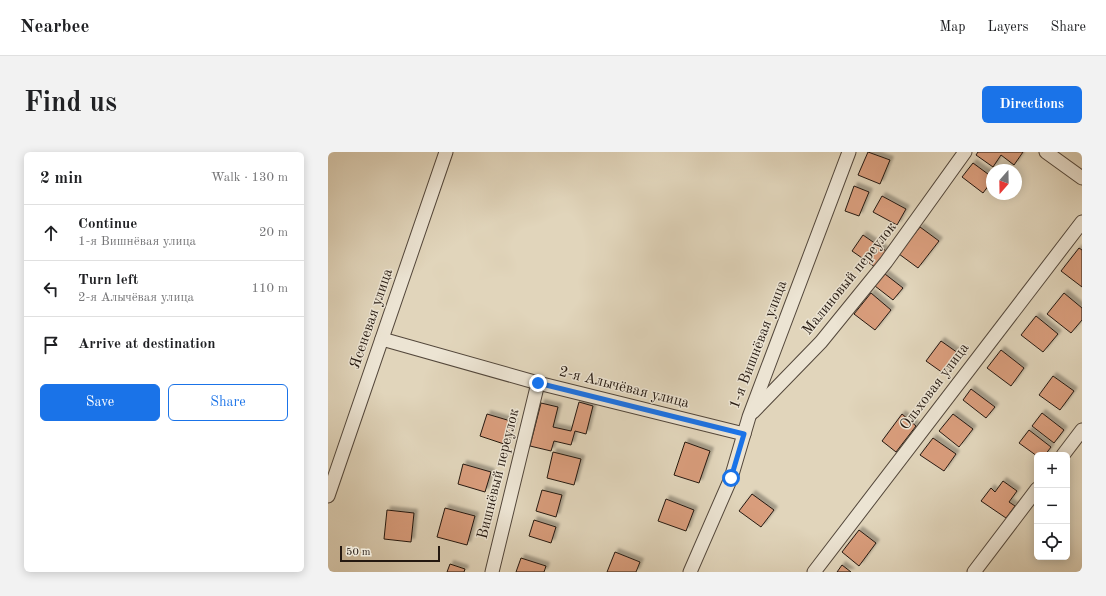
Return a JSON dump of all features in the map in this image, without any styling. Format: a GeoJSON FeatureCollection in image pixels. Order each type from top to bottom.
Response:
{"type":"FeatureCollection","features":[{"type":"Feature","properties":{"kind":"street","name":"Ясеневая улица"},"geometry":{"type":"LineString","coordinates":[[328,496],[446,152]]}},
{"type":"Feature","properties":{"kind":"street","name":"1-я Вишнёвая улица"},"geometry":{"type":"LineString","coordinates":[[690,572],[731,478],[749,417],[849,152]]}},
{"type":"Feature","properties":{"kind":"street","name":"Малиновый переулок"},"geometry":{"type":"LineString","coordinates":[[749,417],[821,342],[886,262],[965,152]]}},
{"type":"Feature","properties":{"kind":"street"},"geometry":{"type":"LineString","coordinates":[[1046,152],[1082,178]]}},
{"type":"Feature","properties":{"kind":"street","name":"Ольховая улица"},"geometry":{"type":"LineString","coordinates":[[814,572],[1082,222]]}},
{"type":"Feature","properties":{"kind":"street","name":"2-я Алычёвая улица"},"geometry":{"type":"LineString","coordinates":[[382,338],[538,383],[744,434]]}},
{"type":"Feature","properties":{"kind":"street","name":"Вишнёвый переулок"},"geometry":{"type":"LineString","coordinates":[[492,572],[538,383]]}},
{"type":"Feature","properties":{"kind":"street"},"geometry":{"type":"LineString","coordinates":[[1065,452],[1082,430]]}},
{"type":"Feature","properties":{"kind":"street"},"geometry":{"type":"LineString","coordinates":[[974,572],[1034,493]]}},
{"type":"Feature","properties":{"kind":"building"},"geometry":{"type":"Polygon","coordinates":[[[868,152],[890,160],[880,184],[858,175],[868,152]]]}},
{"type":"Feature","properties":{"kind":"building"},"geometry":{"type":"Polygon","coordinates":[[[978,152],[1023,152],[1015,164],[1001,155],[995,164],[989,164],[976,155],[978,152]]]}},
{"type":"Feature","properties":{"kind":"building"},"geometry":{"type":"Polygon","coordinates":[[[973,163],[986,173],[986,189],[983,193],[962,177],[973,163]]]}},
{"type":"Feature","properties":{"kind":"building"},"geometry":{"type":"Polygon","coordinates":[[[854,186],[869,192],[859,216],[845,211],[854,186]]]}},
{"type":"Feature","properties":{"kind":"building"},"geometry":{"type":"Polygon","coordinates":[[[882,196],[906,209],[897,225],[873,212],[882,196]]]}},
{"type":"Feature","properties":{"kind":"building"},"geometry":{"type":"Polygon","coordinates":[[[920,227],[939,241],[918,268],[899,254],[920,227]]]}},
{"type":"Feature","properties":{"kind":"building"},"geometry":{"type":"Polygon","coordinates":[[[863,235],[886,251],[875,267],[852,251],[863,235]]]}},
{"type":"Feature","properties":{"kind":"building"},"geometry":{"type":"Polygon","coordinates":[[[1079,248],[1082,250],[1082,287],[1061,271],[1079,248]]]}},
{"type":"Feature","properties":{"kind":"building"},"geometry":{"type":"Polygon","coordinates":[[[885,274],[903,288],[893,300],[875,286],[885,274]]]}},
{"type":"Feature","properties":{"kind":"building"},"geometry":{"type":"Polygon","coordinates":[[[871,293],[891,310],[875,330],[854,314],[871,293]]]}},
{"type":"Feature","properties":{"kind":"building"},"geometry":{"type":"Polygon","coordinates":[[[1064,293],[1082,308],[1082,320],[1071,333],[1047,314],[1064,293]]]}},
{"type":"Feature","properties":{"kind":"building"},"geometry":{"type":"Polygon","coordinates":[[[1036,316],[1058,334],[1043,352],[1021,335],[1036,316]]]}},
{"type":"Feature","properties":{"kind":"building"},"geometry":{"type":"Polygon","coordinates":[[[941,341],[958,353],[943,373],[926,361],[941,341]]]}},
{"type":"Feature","properties":{"kind":"building"},"geometry":{"type":"Polygon","coordinates":[[[1001,350],[1024,368],[1011,386],[987,368],[1001,350]]]}},
{"type":"Feature","properties":{"kind":"building"},"geometry":{"type":"Polygon","coordinates":[[[1053,376],[1074,391],[1060,410],[1039,395],[1053,376]]]}},
{"type":"Feature","properties":{"kind":"building"},"geometry":{"type":"Polygon","coordinates":[[[971,389],[995,407],[986,418],[963,400],[971,389]]]}},
{"type":"Feature","properties":{"kind":"building"},"geometry":{"type":"Polygon","coordinates":[[[579,402],[593,406],[586,434],[575,431],[571,445],[554,441],[551,451],[530,446],[541,403],[558,407],[553,427],[571,431],[579,402]]]}},
{"type":"Feature","properties":{"kind":"building"},"geometry":{"type":"Polygon","coordinates":[[[1042,413],[1064,430],[1054,443],[1032,426],[1042,413]]]}},
{"type":"Feature","properties":{"kind":"building"},"geometry":{"type":"Polygon","coordinates":[[[487,414],[514,422],[507,445],[480,436],[487,414]]]}},
{"type":"Feature","properties":{"kind":"building"},"geometry":{"type":"Polygon","coordinates":[[[902,414],[916,426],[896,452],[882,441],[902,414]]]}},
{"type":"Feature","properties":{"kind":"building"},"geometry":{"type":"Polygon","coordinates":[[[953,414],[973,429],[959,447],[939,431],[953,414]]]}},
{"type":"Feature","properties":{"kind":"building"},"geometry":{"type":"Polygon","coordinates":[[[1029,430],[1051,447],[1047,452],[1034,452],[1034,454],[1019,443],[1029,430]]]}},
{"type":"Feature","properties":{"kind":"building"},"geometry":{"type":"Polygon","coordinates":[[[933,438],[956,454],[944,471],[920,455],[933,438]]]}},
{"type":"Feature","properties":{"kind":"building"},"geometry":{"type":"Polygon","coordinates":[[[685,442],[710,451],[699,483],[674,475],[685,442]]]}},
{"type":"Feature","properties":{"kind":"building"},"geometry":{"type":"Polygon","coordinates":[[[553,452],[581,459],[574,485],[547,478],[553,452]]]}},
{"type":"Feature","properties":{"kind":"building"},"geometry":{"type":"Polygon","coordinates":[[[463,464],[491,472],[485,492],[458,484],[463,464]]]}},
{"type":"Feature","properties":{"kind":"building"},"geometry":{"type":"Polygon","coordinates":[[[1003,481],[1017,491],[1009,502],[1015,506],[1006,518],[981,501],[991,488],[995,492],[1003,481]]]}},
{"type":"Feature","properties":{"kind":"building"},"geometry":{"type":"Polygon","coordinates":[[[542,490],[562,495],[556,517],[536,511],[542,490]]]}},
{"type":"Feature","properties":{"kind":"building"},"geometry":{"type":"Polygon","coordinates":[[[752,494],[774,510],[761,527],[739,511],[752,494]]]}},
{"type":"Feature","properties":{"kind":"building"},"geometry":{"type":"Polygon","coordinates":[[[666,499],[694,510],[686,531],[658,521],[666,499]]]}},
{"type":"Feature","properties":{"kind":"building"},"geometry":{"type":"Polygon","coordinates":[[[445,508],[475,516],[467,545],[437,537],[445,508]]]}},
{"type":"Feature","properties":{"kind":"building"},"geometry":{"type":"Polygon","coordinates":[[[387,510],[414,513],[411,542],[384,539],[387,510]]]}},
{"type":"Feature","properties":{"kind":"building"},"geometry":{"type":"Polygon","coordinates":[[[534,520],[556,527],[551,543],[529,536],[534,520]]]}},
{"type":"Feature","properties":{"kind":"building"},"geometry":{"type":"Polygon","coordinates":[[[859,530],[876,543],[859,566],[842,552],[859,530]]]}},
{"type":"Feature","properties":{"kind":"building"},"geometry":{"type":"Polygon","coordinates":[[[615,552],[640,562],[636,572],[607,572],[615,552]]]}},
{"type":"Feature","properties":{"kind":"building"},"geometry":{"type":"Polygon","coordinates":[[[521,558],[546,566],[544,572],[516,572],[521,558]]]}},
{"type":"Feature","properties":{"kind":"building"},"geometry":{"type":"Polygon","coordinates":[[[450,564],[465,569],[464,572],[447,572],[450,564]]]}},
{"type":"Feature","properties":{"kind":"building"},"geometry":{"type":"Polygon","coordinates":[[[842,565],[851,572],[837,572],[842,565]]]}},
{"type":"Feature","properties":{"kind":"route"},"geometry":{"type":"LineString","coordinates":[[538,383],[744,434],[731,478]]}}]}
